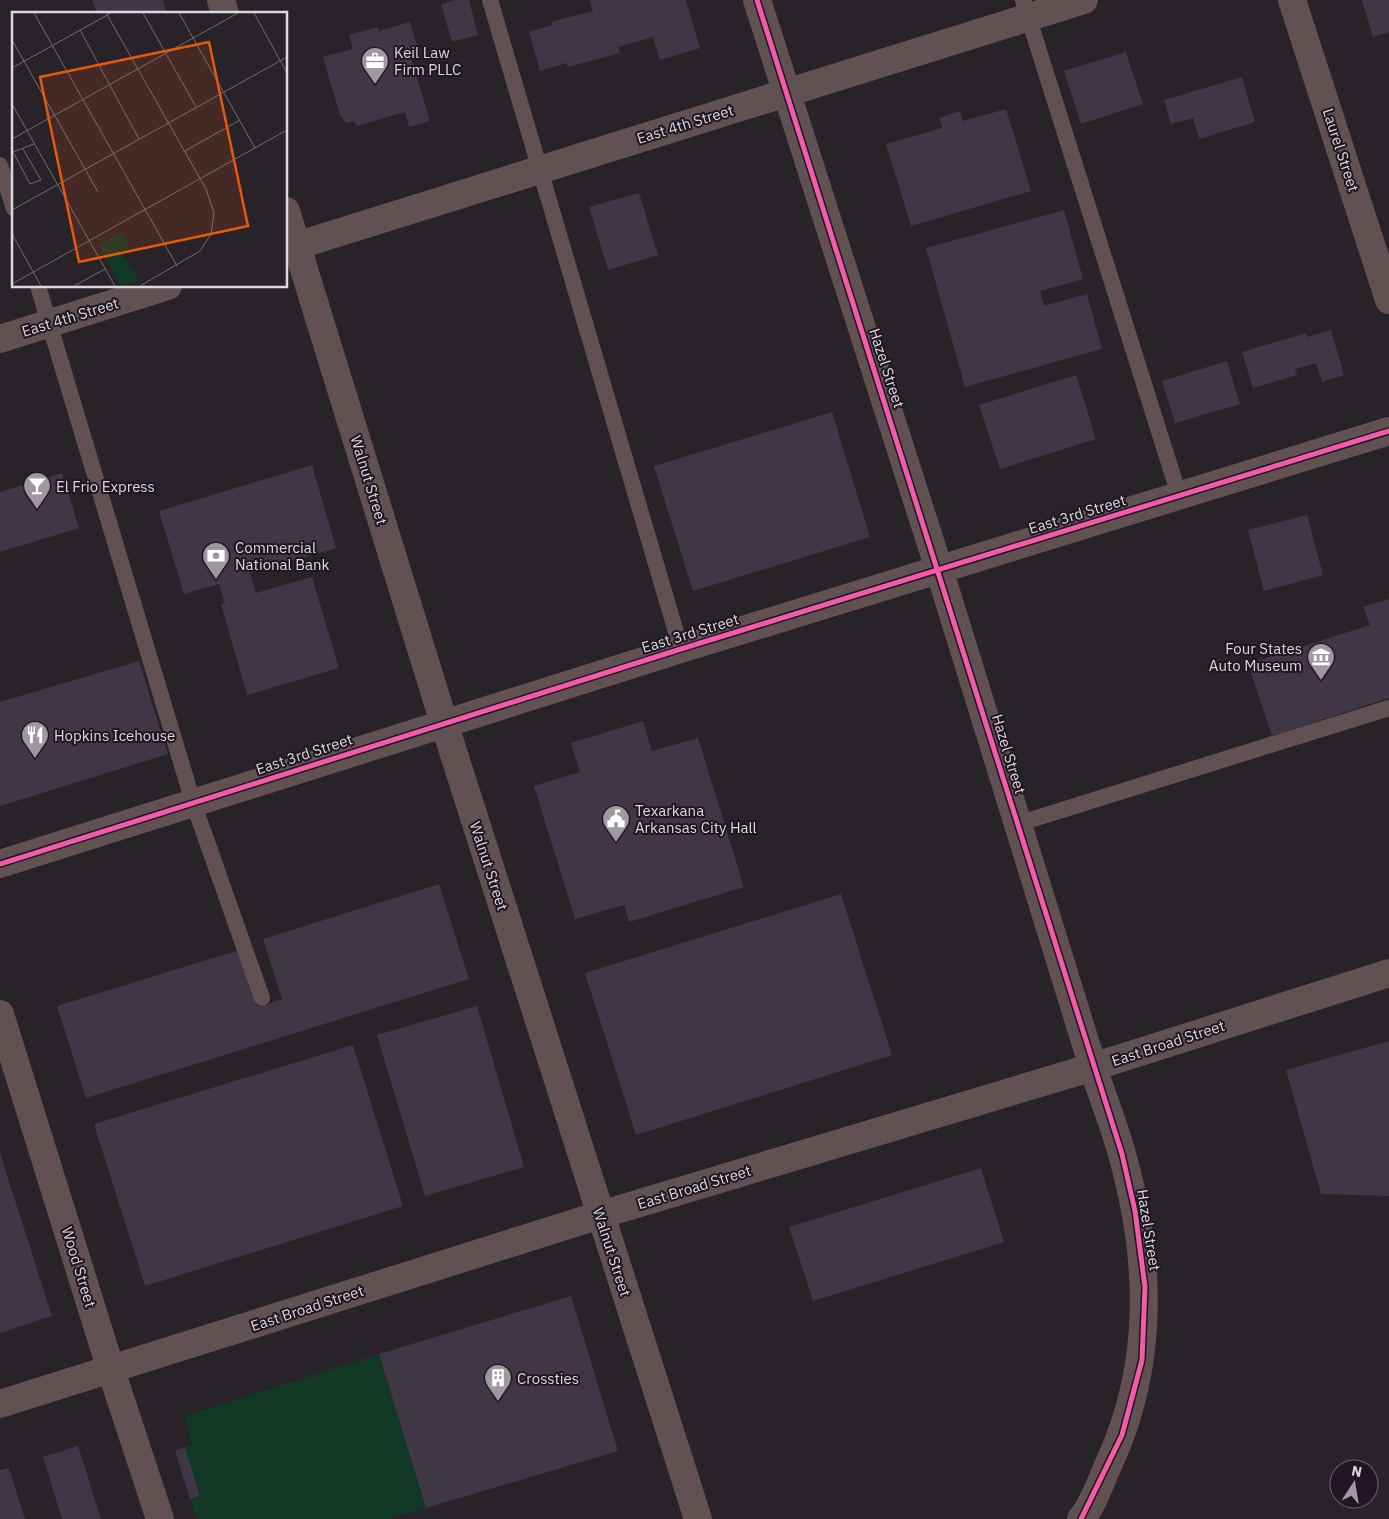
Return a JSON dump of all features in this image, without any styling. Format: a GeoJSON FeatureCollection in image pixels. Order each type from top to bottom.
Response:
{"type":"FeatureCollection","features":[{"type":"Feature","properties":{"kind":"street","name":"Hazel Street"},"geometry":{"type":"LineString","coordinates":[[757,0],[938,569],[1093,1068],[1122,1154],[1135,1211],[1145,1287],[1142,1360],[1122,1435],[1081,1519]]}},
{"type":"Feature","properties":{"kind":"street","name":"East 4th Street"},"geometry":{"type":"LineString","coordinates":[[291,248],[786,92],[1026,9],[1084,0]]}},
{"type":"Feature","properties":{"kind":"street","name":"Laurel Street"},"geometry":{"type":"LineString","coordinates":[[1292,0],[1389,300]]}},
{"type":"Feature","properties":{"kind":"street","name":"Walnut Street"},"geometry":{"type":"LineString","coordinates":[[288,226],[291,248],[698,1519]]}},
{"type":"Feature","properties":{"kind":"street","name":"East 4th Street"},"geometry":{"type":"LineString","coordinates":[[0,339],[162,288]]}},
{"type":"Feature","properties":{"kind":"street","name":"East 3rd Street"},"geometry":{"type":"LineString","coordinates":[[0,864],[681,649],[1389,431]]}},
{"type":"Feature","properties":{"kind":"street","name":"East Broad Street"},"geometry":{"type":"LineString","coordinates":[[0,1404],[600,1216],[1093,1068],[1389,973]]}},
{"type":"Feature","properties":{"kind":"street","name":"Wood Street"},"geometry":{"type":"LineString","coordinates":[[0,1014],[111,1370],[160,1519]]}},
{"type":"Feature","properties":{"kind":"lane"},"geometry":{"type":"LineString","coordinates":[[490,0],[681,649]]}},
{"type":"Feature","properties":{"kind":"lane"},"geometry":{"type":"LineString","coordinates":[[1026,9],[1179,495]]}},
{"type":"Feature","properties":{"kind":"lane"},"geometry":{"type":"LineString","coordinates":[[0,165],[12,203]]}},
{"type":"Feature","properties":{"kind":"lane"},"geometry":{"type":"LineString","coordinates":[[39,288],[193,802],[262,998]]}},
{"type":"Feature","properties":{"kind":"lane"},"geometry":{"type":"LineString","coordinates":[[1017,824],[1389,708]]}},
{"type":"Feature","properties":{"kind":"green space"},"geometry":{"type":"Polygon","coordinates":[[[379,1354],[426,1508],[388,1519],[197,1519],[190,1499],[200,1496],[185,1447],[192,1445],[185,1416],[379,1354]]]}},
{"type":"Feature","properties":{"kind":"building"},"geometry":{"type":"Polygon","coordinates":[[[92,0],[163,0],[166,12],[96,12],[92,0]]]}},
{"type":"Feature","properties":{"kind":"building"},"geometry":{"type":"Polygon","coordinates":[[[456,0],[469,0],[478,35],[452,42],[441,4],[456,0]]]}},
{"type":"Feature","properties":{"kind":"building"},"geometry":{"type":"Polygon","coordinates":[[[686,0],[700,48],[660,60],[653,37],[618,47],[620,53],[568,67],[566,63],[540,71],[529,32],[552,25],[551,22],[593,11],[590,1],[686,0]]]}},
{"type":"Feature","properties":{"kind":"building"},"geometry":{"type":"Polygon","coordinates":[[[1362,0],[1389,0],[1389,32],[1373,37],[1362,0]]]}},
{"type":"Feature","properties":{"kind":"building","name":"Keil Law Firm PLLC"},"geometry":{"type":"Polygon","coordinates":[[[410,22],[420,55],[411,58],[430,121],[409,127],[405,112],[356,126],[354,121],[346,123],[340,115],[323,57],[353,49],[349,35],[378,27],[379,31],[410,22]]]}},
{"type":"Feature","properties":{"kind":"building"},"geometry":{"type":"Polygon","coordinates":[[[1126,52],[1143,104],[1081,124],[1064,71],[1126,52]]]}},
{"type":"Feature","properties":{"kind":"building"},"geometry":{"type":"Polygon","coordinates":[[[1242,77],[1255,122],[1199,139],[1193,118],[1171,124],[1164,100],[1242,77]]]}},
{"type":"Feature","properties":{"kind":"building"},"geometry":{"type":"Polygon","coordinates":[[[1006,109],[1031,191],[911,226],[886,144],[942,128],[939,118],[960,111],[963,121],[1006,109]]]}},
{"type":"Feature","properties":{"kind":"building"},"geometry":{"type":"Polygon","coordinates":[[[639,193],[658,255],[608,270],[589,207],[639,193]]]}},
{"type":"Feature","properties":{"kind":"building"},"geometry":{"type":"Polygon","coordinates":[[[1064,210],[1083,279],[1040,291],[1044,306],[1087,294],[1102,349],[965,387],[926,248],[1064,210]]]}},
{"type":"Feature","properties":{"kind":"building"},"geometry":{"type":"Polygon","coordinates":[[[1331,330],[1344,375],[1322,382],[1316,363],[1295,369],[1297,375],[1253,388],[1242,352],[1306,333],[1307,337],[1331,330]]]}},
{"type":"Feature","properties":{"kind":"building"},"geometry":{"type":"Polygon","coordinates":[[[1227,361],[1240,404],[1175,423],[1162,381],[1227,361]]]}},
{"type":"Feature","properties":{"kind":"building"},"geometry":{"type":"Polygon","coordinates":[[[1076,375],[1096,439],[1000,469],[979,405],[1076,375]]]}},
{"type":"Feature","properties":{"kind":"building"},"geometry":{"type":"Polygon","coordinates":[[[832,412],[870,537],[693,591],[654,466],[832,412]]]}},
{"type":"Feature","properties":{"kind":"building","name":"Commercial National Bank"},"geometry":{"type":"Polygon","coordinates":[[[312,465],[336,548],[250,573],[256,593],[312,577],[339,668],[247,695],[221,604],[225,603],[219,584],[184,594],[159,511],[312,465]]]}},
{"type":"Feature","properties":{"kind":"building","name":"El Frio Express"},"geometry":{"type":"Polygon","coordinates":[[[62,473],[79,528],[0,552],[0,492],[62,473]]]}},
{"type":"Feature","properties":{"kind":"building"},"geometry":{"type":"Polygon","coordinates":[[[1307,515],[1323,575],[1264,591],[1248,530],[1307,515]]]}},
{"type":"Feature","properties":{"kind":"building","name":"Four States Auto Museum"},"geometry":{"type":"Polygon","coordinates":[[[1389,599],[1389,698],[1272,736],[1248,664],[1370,625],[1363,607],[1389,599]]]}},
{"type":"Feature","properties":{"kind":"building"},"geometry":{"type":"Polygon","coordinates":[[[139,661],[168,754],[0,806],[0,702],[139,661]]]}},
{"type":"Feature","properties":{"kind":"building","name":"Texarkana Arkansas City Hall"},"geometry":{"type":"Polygon","coordinates":[[[643,721],[652,751],[698,738],[744,887],[629,922],[624,905],[575,919],[534,786],[580,772],[571,743],[643,721]]]}},
{"type":"Feature","properties":{"kind":"building"},"geometry":{"type":"Polygon","coordinates":[[[439,884],[469,979],[86,1098],[57,1006],[239,950],[257,1007],[271,1003],[282,999],[263,939],[439,884]]]}},
{"type":"Feature","properties":{"kind":"building"},"geometry":{"type":"Polygon","coordinates":[[[841,894],[892,1055],[636,1135],[585,973],[841,894]]]}},
{"type":"Feature","properties":{"kind":"building"},"geometry":{"type":"Polygon","coordinates":[[[477,1006],[524,1167],[425,1196],[377,1035],[477,1006]]]}},
{"type":"Feature","properties":{"kind":"building"},"geometry":{"type":"Polygon","coordinates":[[[1389,1041],[1389,1196],[1321,1194],[1286,1070],[1389,1041]]]}},
{"type":"Feature","properties":{"kind":"building"},"geometry":{"type":"Polygon","coordinates":[[[353,1045],[403,1206],[145,1286],[94,1124],[353,1045]]]}},
{"type":"Feature","properties":{"kind":"building"},"geometry":{"type":"Polygon","coordinates":[[[0,1153],[52,1316],[0,1333],[0,1153]]]}},
{"type":"Feature","properties":{"kind":"building"},"geometry":{"type":"Polygon","coordinates":[[[981,1168],[1004,1242],[813,1301],[789,1227],[981,1168]]]}},
{"type":"Feature","properties":{"kind":"building","name":"Crossties"},"geometry":{"type":"Polygon","coordinates":[[[571,1296],[618,1451],[426,1508],[379,1354],[571,1296]]]}},
{"type":"Feature","properties":{"kind":"building"},"geometry":{"type":"Polygon","coordinates":[[[78,1446],[101,1519],[62,1519],[43,1457],[78,1446]]]}},
{"type":"Feature","properties":{"kind":"building"},"geometry":{"type":"Polygon","coordinates":[[[185,1447],[200,1496],[190,1499],[175,1451],[185,1447]]]}},
{"type":"Feature","properties":{"kind":"building"},"geometry":{"type":"Polygon","coordinates":[[[9,1468],[25,1519],[0,1519],[0,1470],[9,1468]]]}},
{"type":"Feature","properties":{"kind":"cycle path"},"geometry":{"type":"LineString","coordinates":[[757,0],[1122,1154],[1135,1211],[1145,1287],[1142,1360],[1122,1435],[1081,1519]]}},
{"type":"Feature","properties":{"kind":"cycle path"},"geometry":{"type":"LineString","coordinates":[[0,864],[681,649],[1389,431]]}},
{"type":"Feature","properties":{"kind":"place","name":"Keil Law Firm PLLC"},"geometry":{"type":"Point","coordinates":[375,85]}},
{"type":"Feature","properties":{"kind":"place","name":"El Frio Express"},"geometry":{"type":"Point","coordinates":[37,510]}},
{"type":"Feature","properties":{"kind":"place","name":"Commercial National Bank"},"geometry":{"type":"Point","coordinates":[216,580]}},
{"type":"Feature","properties":{"kind":"place","name":"Four States Auto Museum"},"geometry":{"type":"Point","coordinates":[1321,681]}},
{"type":"Feature","properties":{"kind":"place","name":"Hopkins Icehouse"},"geometry":{"type":"Point","coordinates":[35,759]}},
{"type":"Feature","properties":{"kind":"place","name":"Texarkana Arkansas City Hall"},"geometry":{"type":"Point","coordinates":[616,843]}},
{"type":"Feature","properties":{"kind":"place","name":"Crossties"},"geometry":{"type":"Point","coordinates":[498,1402]}}]}
